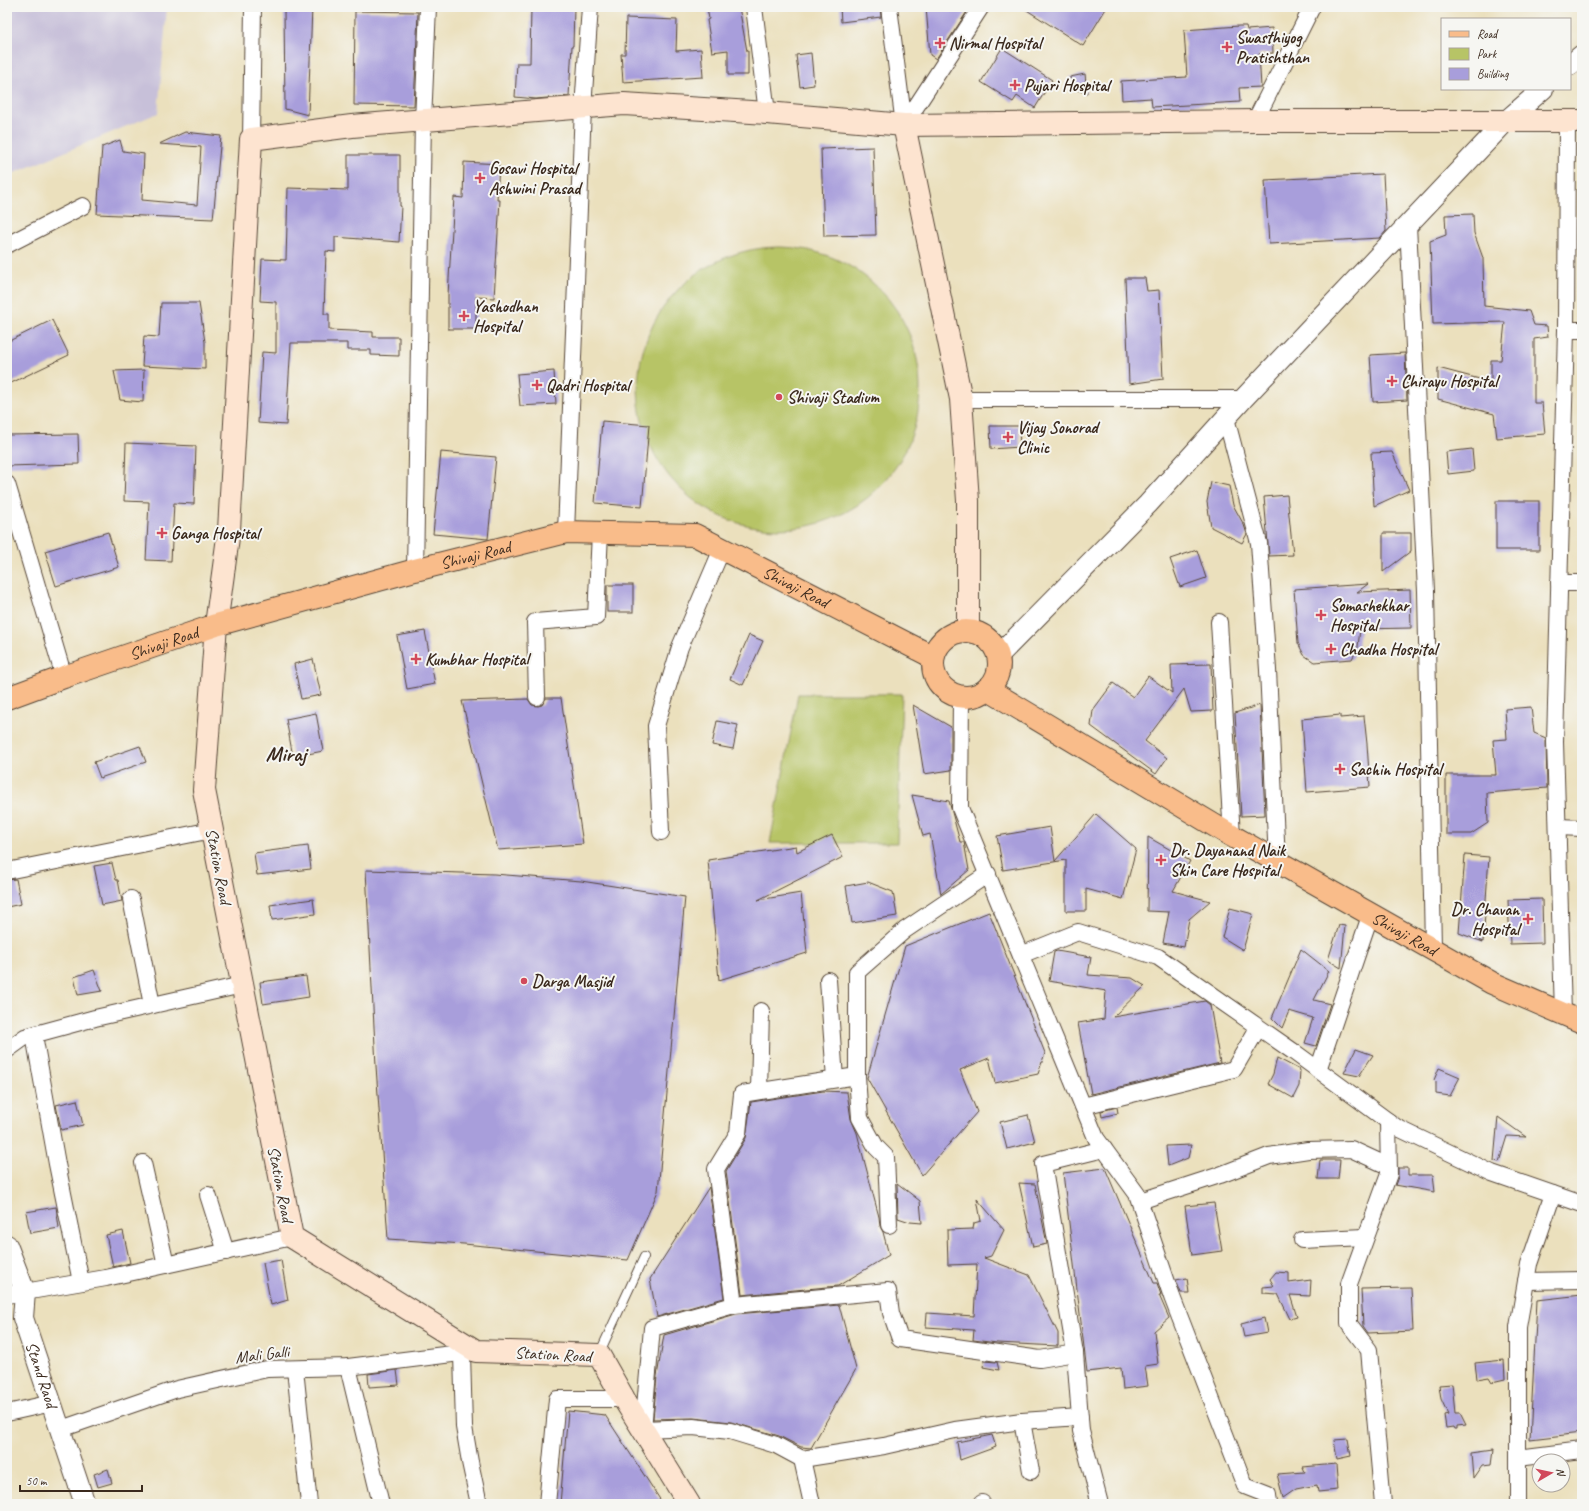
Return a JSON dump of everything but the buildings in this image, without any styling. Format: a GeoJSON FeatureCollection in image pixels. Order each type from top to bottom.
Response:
{"type":"FeatureCollection","features":[{"type":"Feature","properties":{"kind":"main road"},"geometry":{"type":"LineString","coordinates":[[251,139],[352,126],[624,104],[767,113],[904,125],[1255,121],[1575,121]]}},
{"type":"Feature","properties":{"kind":"main road"},"geometry":{"type":"LineString","coordinates":[[904,125],[961,399],[968,501],[968,630]]}},
{"type":"Feature","properties":{"kind":"main road","name":"Station Road"},"geometry":{"type":"LineString","coordinates":[[251,139],[229,530],[216,625],[204,790],[292,1237],[469,1352],[599,1355],[624,1399],[689,1504]]}},
{"type":"Feature","properties":{"kind":"main road","name":"Shivaji Road"},"geometry":{"type":"LineString","coordinates":[[7,698],[216,625],[415,570],[566,532],[695,535],[933,657]]}},
{"type":"Feature","properties":{"kind":"main road"},"geometry":{"type":"LineString","coordinates":[[968,630],[976,632],[990,641],[998,656],[999,665],[994,682],[988,689],[975,696],[961,697],[945,690],[938,683],[934,675],[933,657],[936,648],[942,640],[954,633],[968,630]]}},
{"type":"Feature","properties":{"kind":"main road","name":"Shivaji Road"},"geometry":{"type":"LineString","coordinates":[[988,689],[1232,836],[1433,948],[1492,983],[1572,1018]]}},
{"type":"Feature","properties":{"kind":"street"},"geometry":{"type":"LineString","coordinates":[[251,139],[253,7]]}},
{"type":"Feature","properties":{"kind":"street"},"geometry":{"type":"LineString","coordinates":[[415,570],[423,121],[428,7]]}},
{"type":"Feature","properties":{"kind":"street"},"geometry":{"type":"LineString","coordinates":[[566,532],[583,108],[590,7]]}},
{"type":"Feature","properties":{"kind":"street"},"geometry":{"type":"LineString","coordinates":[[754,7],[767,113]]}},
{"type":"Feature","properties":{"kind":"street"},"geometry":{"type":"LineString","coordinates":[[889,7],[904,125]]}},
{"type":"Feature","properties":{"kind":"street"},"geometry":{"type":"LineString","coordinates":[[904,125],[981,7]]}},
{"type":"Feature","properties":{"kind":"street"},"geometry":{"type":"LineString","coordinates":[[1255,121],[1312,7]]}},
{"type":"Feature","properties":{"kind":"street"},"geometry":{"type":"LineString","coordinates":[[1571,64],[1582,55]]}},
{"type":"Feature","properties":{"kind":"street"},"geometry":{"type":"LineString","coordinates":[[998,656],[1148,504],[1243,399],[1506,121],[1542,90]]}},
{"type":"Feature","properties":{"kind":"street"},"geometry":{"type":"LineString","coordinates":[[1572,1018],[1558,827],[1555,742],[1559,583],[1574,330],[1575,121]]}},
{"type":"Feature","properties":{"kind":"street"},"geometry":{"type":"LineString","coordinates":[[7,245],[83,206]]}},
{"type":"Feature","properties":{"kind":"street"},"geometry":{"type":"LineString","coordinates":[[1408,225],[1426,591],[1433,948]]}},
{"type":"Feature","properties":{"kind":"street"},"geometry":{"type":"LineString","coordinates":[[961,399],[1243,399]]}},
{"type":"Feature","properties":{"kind":"street"},"geometry":{"type":"LineString","coordinates":[[1226,418],[1260,542],[1277,861]]}},
{"type":"Feature","properties":{"kind":"street"},"geometry":{"type":"LineString","coordinates":[[7,484],[64,677]]}},
{"type":"Feature","properties":{"kind":"street"},"geometry":{"type":"LineString","coordinates":[[537,697],[535,622],[596,617],[600,533]]}},
{"type":"Feature","properties":{"kind":"street"},"geometry":{"type":"LineString","coordinates":[[661,832],[656,726],[680,647],[722,549]]}},
{"type":"Feature","properties":{"kind":"street"},"geometry":{"type":"LineString","coordinates":[[1559,583],[1582,583]]}},
{"type":"Feature","properties":{"kind":"street"},"geometry":{"type":"LineString","coordinates":[[1219,622],[1232,836]]}},
{"type":"Feature","properties":{"kind":"street"},"geometry":{"type":"LineString","coordinates":[[961,697],[960,808],[1096,1138],[1137,1194],[1140,1201],[1172,1297],[1245,1486],[1268,1495],[1270,1504]]}},
{"type":"Feature","properties":{"kind":"street"},"geometry":{"type":"LineString","coordinates":[[1558,827],[1582,828]]}},
{"type":"Feature","properties":{"kind":"street"},"geometry":{"type":"LineString","coordinates":[[7,871],[212,830]]}},
{"type":"Feature","properties":{"kind":"street"},"geometry":{"type":"LineString","coordinates":[[889,1225],[886,1157],[876,1147],[860,1118],[857,1076],[857,972],[905,930],[988,874]]}},
{"type":"Feature","properties":{"kind":"street"},"geometry":{"type":"LineString","coordinates":[[131,899],[152,1005]]}},
{"type":"Feature","properties":{"kind":"street"},"geometry":{"type":"LineString","coordinates":[[1318,1070],[1371,913]]}},
{"type":"Feature","properties":{"kind":"street"},"geometry":{"type":"LineString","coordinates":[[1021,955],[1078,932],[1158,957],[1396,1127],[1492,1173],[1582,1204]]}},
{"type":"Feature","properties":{"kind":"street"},"geometry":{"type":"LineString","coordinates":[[828,980],[835,1079]]}},
{"type":"Feature","properties":{"kind":"street"},"geometry":{"type":"LineString","coordinates":[[7,1049],[25,1037],[34,1034],[95,1018],[242,985]]}},
{"type":"Feature","properties":{"kind":"street"},"geometry":{"type":"LineString","coordinates":[[759,1091],[761,1011]]}},
{"type":"Feature","properties":{"kind":"street"},"geometry":{"type":"LineString","coordinates":[[1083,1106],[1234,1070],[1258,1028]]}},
{"type":"Feature","properties":{"kind":"street"},"geometry":{"type":"LineString","coordinates":[[34,1034],[57,1164],[81,1282]]}},
{"type":"Feature","properties":{"kind":"street"},"geometry":{"type":"LineString","coordinates":[[734,1305],[716,1169],[738,1133],[742,1094],[857,1076]]}},
{"type":"Feature","properties":{"kind":"street"},"geometry":{"type":"LineString","coordinates":[[1383,1504],[1369,1350],[1349,1324],[1349,1284],[1388,1174],[1388,1121]]}},
{"type":"Feature","properties":{"kind":"street"},"geometry":{"type":"LineString","coordinates":[[1100,1504],[1081,1432],[1075,1353],[1043,1164],[1104,1149]]}},
{"type":"Feature","properties":{"kind":"street"},"geometry":{"type":"LineString","coordinates":[[1140,1201],[1220,1175],[1270,1156],[1308,1150],[1351,1149],[1388,1166]]}},
{"type":"Feature","properties":{"kind":"street"},"geometry":{"type":"LineString","coordinates":[[144,1163],[166,1265]]}},
{"type":"Feature","properties":{"kind":"street"},"geometry":{"type":"LineString","coordinates":[[1518,1504],[1518,1327],[1529,1264],[1553,1194]]}},
{"type":"Feature","properties":{"kind":"street"},"geometry":{"type":"LineString","coordinates":[[208,1195],[226,1252]]}},
{"type":"Feature","properties":{"kind":"street"},"geometry":{"type":"LineString","coordinates":[[16,1294],[166,1265],[292,1237]]}},
{"type":"Feature","properties":{"kind":"street"},"geometry":{"type":"LineString","coordinates":[[1302,1240],[1365,1237]]}},
{"type":"Feature","properties":{"kind":"street","name":"Stand Raod"},"geometry":{"type":"LineString","coordinates":[[7,1245],[16,1294],[23,1318],[85,1504]]}},
{"type":"Feature","properties":{"kind":"street"},"geometry":{"type":"LineString","coordinates":[[1526,1281],[1582,1280]]}},
{"type":"Feature","properties":{"kind":"street"},"geometry":{"type":"LineString","coordinates":[[1075,1353],[1040,1359],[900,1338],[891,1314],[888,1291],[734,1305],[652,1328],[643,1429],[692,1427],[730,1431],[776,1444],[802,1459],[884,1446],[955,1430],[1022,1420],[1080,1417]]}},
{"type":"Feature","properties":{"kind":"street"},"geometry":{"type":"LineString","coordinates":[[469,1352],[464,1427],[479,1504]]}},
{"type":"Feature","properties":{"kind":"street","name":"Mali Galli"},"geometry":{"type":"LineString","coordinates":[[60,1429],[177,1389],[267,1369],[348,1367],[469,1352]]}},
{"type":"Feature","properties":{"kind":"street"},"geometry":{"type":"LineString","coordinates":[[348,1367],[381,1504]]}},
{"type":"Feature","properties":{"kind":"street"},"geometry":{"type":"LineString","coordinates":[[295,1369],[309,1504]]}},
{"type":"Feature","properties":{"kind":"street"},"geometry":{"type":"LineString","coordinates":[[547,1504],[557,1399],[624,1399]]}},
{"type":"Feature","properties":{"kind":"street"},"geometry":{"type":"LineString","coordinates":[[7,1414],[52,1403]]}},
{"type":"Feature","properties":{"kind":"street"},"geometry":{"type":"LineString","coordinates":[[1022,1420],[1030,1471]]}},
{"type":"Feature","properties":{"kind":"street"},"geometry":{"type":"LineString","coordinates":[[1518,1458],[1582,1450]]}},
{"type":"Feature","properties":{"kind":"street"},"geometry":{"type":"LineString","coordinates":[[802,1459],[812,1504]]}},
{"type":"Feature","properties":{"kind":"lane"},"geometry":{"type":"LineString","coordinates":[[599,1355],[644,1257]]}},
{"type":"Feature","properties":{"kind":"shaded area"},"geometry":{"type":"Polygon","coordinates":[[[7,7],[167,7],[158,113],[7,176],[7,7]]]}},
{"type":"Feature","properties":{"kind":"green space","name":"Shivaji Stadium"},"geometry":{"type":"Polygon","coordinates":[[[765,247],[793,247],[807,249],[833,257],[846,263],[858,270],[879,288],[897,309],[910,334],[918,360],[920,388],[918,416],[910,442],[897,467],[879,488],[858,506],[833,519],[807,527],[793,529],[765,529],[751,527],[725,519],[712,513],[689,497],[670,478],[654,455],[648,442],[640,416],[638,402],[638,374],[640,360],[648,334],[654,321],[670,298],[689,279],[712,263],[725,257],[751,249],[765,247]]]}},
{"type":"Feature","properties":{"kind":"green space"},"geometry":{"type":"Polygon","coordinates":[[[798,694],[902,694],[897,843],[770,843],[798,694]]]}},
{"type":"Feature","properties":{"kind":"place","name":"Nirmal Hospital"},"geometry":{"type":"Point","coordinates":[940,43]}},
{"type":"Feature","properties":{"kind":"place","name":"Swasthiyog Pratishthan"},"geometry":{"type":"Point","coordinates":[1227,47]}},
{"type":"Feature","properties":{"kind":"place","name":"Pujari Hospital"},"geometry":{"type":"Point","coordinates":[1015,85]}},
{"type":"Feature","properties":{"kind":"place","name":"Gosavi Hospital Ashwini Prasad"},"geometry":{"type":"Point","coordinates":[480,178]}},
{"type":"Feature","properties":{"kind":"place","name":"Yashodhan Hospital"},"geometry":{"type":"Point","coordinates":[464,316]}},
{"type":"Feature","properties":{"kind":"place","name":"Chirayu Hospital"},"geometry":{"type":"Point","coordinates":[1392,381]}},
{"type":"Feature","properties":{"kind":"place","name":"Qadri Hospital"},"geometry":{"type":"Point","coordinates":[537,385]}},
{"type":"Feature","properties":{"kind":"place","name":"Shivaji Stadium"},"geometry":{"type":"Point","coordinates":[779,397]}},
{"type":"Feature","properties":{"kind":"place","name":"Vijay Sonorad Clinic"},"geometry":{"type":"Point","coordinates":[1008,437]}},
{"type":"Feature","properties":{"kind":"place","name":"Ganga Hospital"},"geometry":{"type":"Point","coordinates":[162,533]}},
{"type":"Feature","properties":{"kind":"place","name":"Somashekhar Hospital"},"geometry":{"type":"Point","coordinates":[1321,615]}},
{"type":"Feature","properties":{"kind":"place","name":"Chadha Hospital"},"geometry":{"type":"Point","coordinates":[1331,649]}},
{"type":"Feature","properties":{"kind":"place","name":"Kumbhar Hospital"},"geometry":{"type":"Point","coordinates":[416,659]}},
{"type":"Feature","properties":{"kind":"place","name":"Sachin Hospital"},"geometry":{"type":"Point","coordinates":[1340,769]}},
{"type":"Feature","properties":{"kind":"place","name":"Dr. Dayanand Naik Skin Care Hospital"},"geometry":{"type":"Point","coordinates":[1161,860]}},
{"type":"Feature","properties":{"kind":"place","name":"Dr. Chavan Hospital"},"geometry":{"type":"Point","coordinates":[1528,919]}},
{"type":"Feature","properties":{"kind":"place","name":"Darga Masjid"},"geometry":{"type":"Point","coordinates":[524,981]}},
{"type":"Feature","properties":{"kind":"district","name":"Miraj"},"geometry":{"type":"Point","coordinates":[286,754]}}]}
